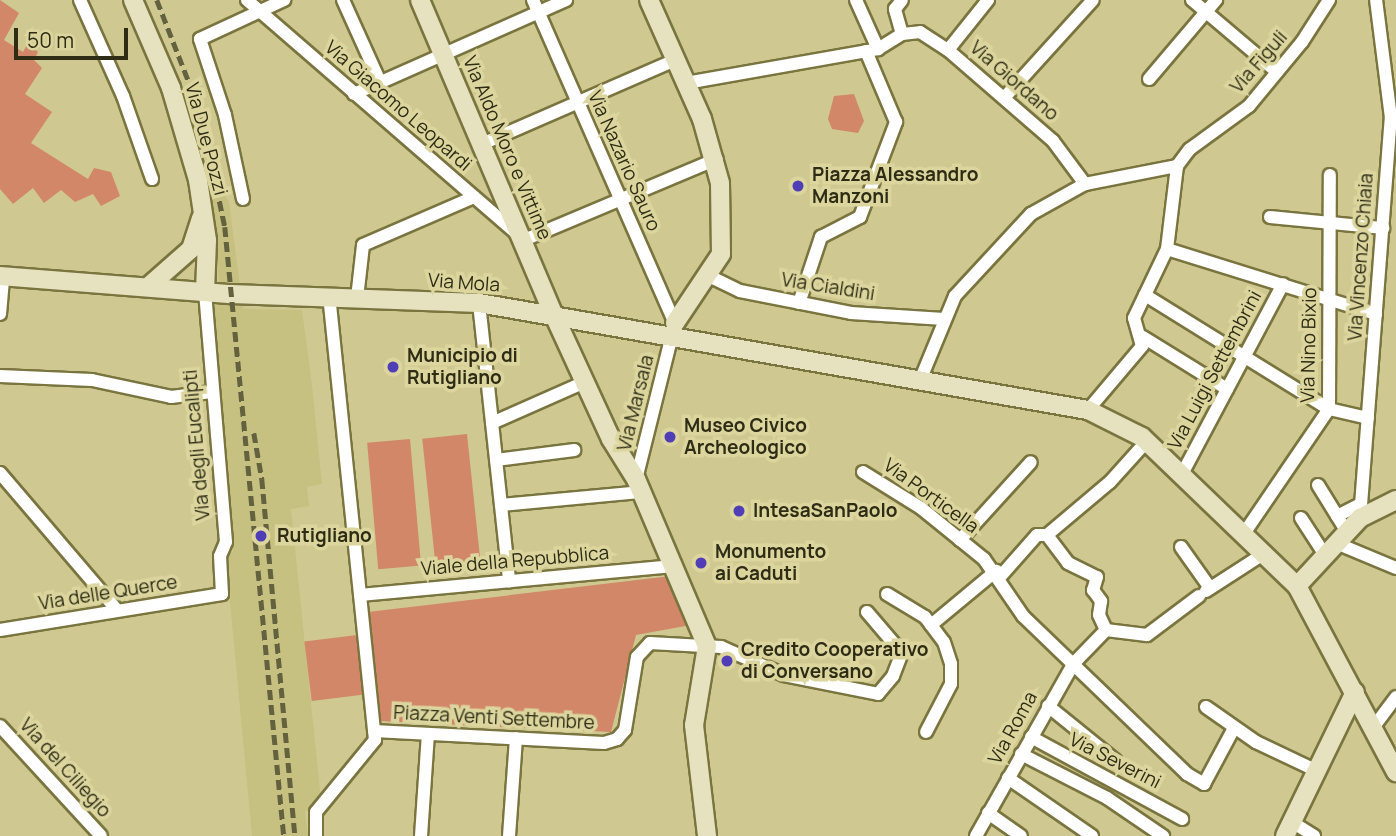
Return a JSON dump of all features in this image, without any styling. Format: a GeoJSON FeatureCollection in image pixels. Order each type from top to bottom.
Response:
{"type":"FeatureCollection","features":[{"type":"Feature","properties":{"kind":"main road","name":"Via Due Pozzi"},"geometry":{"type":"LineString","coordinates":[[133,0],[171,88],[204,213],[205,292]]}},
{"type":"Feature","properties":{"kind":"main road","name":"Via Aldo Moro e Vittime"},"geometry":{"type":"LineString","coordinates":[[420,0],[553,313],[611,439],[639,486],[707,646]]}},
{"type":"Feature","properties":{"kind":"main road"},"geometry":{"type":"LineString","coordinates":[[649,0],[717,159],[723,238],[709,276],[674,330]]}},
{"type":"Feature","properties":{"kind":"main road","name":"Via Due Pozzi"},"geometry":{"type":"LineString","coordinates":[[149,286],[191,248],[204,213]]}},
{"type":"Feature","properties":{"kind":"main road","name":"Via Mola"},"geometry":{"type":"LineString","coordinates":[[1,276],[205,292],[479,303],[674,330],[919,383],[985,389],[1088,410],[1146,442],[1245,532],[1297,586],[1396,772]]}},
{"type":"Feature","properties":{"kind":"main road"},"geometry":{"type":"LineString","coordinates":[[1297,586],[1361,511],[1396,500]]}},
{"type":"Feature","properties":{"kind":"main road"},"geometry":{"type":"LineString","coordinates":[[707,646],[694,725],[707,836]]}},
{"type":"Feature","properties":{"kind":"main road"},"geometry":{"type":"LineString","coordinates":[[1289,829],[1355,692]]}},
{"type":"Feature","properties":{"kind":"street"},"geometry":{"type":"LineString","coordinates":[[80,0],[123,96],[152,179]]}},
{"type":"Feature","properties":{"kind":"street","name":"Via Giacomo Leopardi"},"geometry":{"type":"LineString","coordinates":[[247,0],[524,240]]}},
{"type":"Feature","properties":{"kind":"street"},"geometry":{"type":"LineString","coordinates":[[243,199],[225,115],[200,38],[284,0]]}},
{"type":"Feature","properties":{"kind":"street"},"geometry":{"type":"LineString","coordinates":[[343,0],[380,82]]}},
{"type":"Feature","properties":{"kind":"street"},"geometry":{"type":"LineString","coordinates":[[354,94],[443,54],[535,6],[566,0]]}},
{"type":"Feature","properties":{"kind":"street"},"geometry":{"type":"LineString","coordinates":[[799,303],[821,237],[860,217],[896,122],[856,0]]}},
{"type":"Feature","properties":{"kind":"street"},"geometry":{"type":"LineString","coordinates":[[686,83],[872,50],[902,33],[895,9],[902,0]]}},
{"type":"Feature","properties":{"kind":"street"},"geometry":{"type":"LineString","coordinates":[[948,50],[988,0]]}},
{"type":"Feature","properties":{"kind":"street"},"geometry":{"type":"LineString","coordinates":[[1004,98],[1093,0]]}},
{"type":"Feature","properties":{"kind":"street"},"geometry":{"type":"LineString","coordinates":[[1192,0],[1277,72]]}},
{"type":"Feature","properties":{"kind":"street"},"geometry":{"type":"LineString","coordinates":[[1149,79],[1216,0]]}},
{"type":"Feature","properties":{"kind":"street","name":"Via Figuli"},"geometry":{"type":"LineString","coordinates":[[1177,166],[1190,149],[1249,106],[1329,0]]}},
{"type":"Feature","properties":{"kind":"street","name":"Via Vincenzo Chiaia"},"geometry":{"type":"LineString","coordinates":[[1361,511],[1391,118],[1376,0]]}},
{"type":"Feature","properties":{"kind":"street","name":"Via Nazario Sauro"},"geometry":{"type":"LineString","coordinates":[[535,6],[674,330]]}},
{"type":"Feature","properties":{"kind":"street","name":"Via Giordano"},"geometry":{"type":"LineString","coordinates":[[902,33],[920,32],[948,50],[1053,141],[1085,184]]}},
{"type":"Feature","properties":{"kind":"street"},"geometry":{"type":"LineString","coordinates":[[482,144],[676,60]]}},
{"type":"Feature","properties":{"kind":"street"},"geometry":{"type":"LineString","coordinates":[[524,240],[717,159]]}},
{"type":"Feature","properties":{"kind":"street"},"geometry":{"type":"LineString","coordinates":[[919,383],[944,318],[974,271],[1031,214],[1085,184],[1177,166],[1167,249],[1135,318],[1143,337],[1142,346],[1088,410]]}},
{"type":"Feature","properties":{"kind":"street","name":"Via Nino Bixio"},"geometry":{"type":"LineString","coordinates":[[1245,532],[1329,409],[1330,174]]}},
{"type":"Feature","properties":{"kind":"street"},"geometry":{"type":"LineString","coordinates":[[356,298],[363,245],[474,197]]}},
{"type":"Feature","properties":{"kind":"street"},"geometry":{"type":"LineString","coordinates":[[1385,203],[1396,213]]}},
{"type":"Feature","properties":{"kind":"street"},"geometry":{"type":"LineString","coordinates":[[1270,217],[1383,228]]}},
{"type":"Feature","properties":{"kind":"street"},"geometry":{"type":"LineString","coordinates":[[1167,249],[1376,314]]}},
{"type":"Feature","properties":{"kind":"street"},"geometry":{"type":"LineString","coordinates":[[0,314],[1,276]]}},
{"type":"Feature","properties":{"kind":"street","name":"Via Cialdini"},"geometry":{"type":"LineString","coordinates":[[709,276],[740,291],[851,313],[944,318]]}},
{"type":"Feature","properties":{"kind":"street","name":"Via Luigi Settembrini"},"geometry":{"type":"LineString","coordinates":[[1182,474],[1283,284]]}},
{"type":"Feature","properties":{"kind":"street","name":"Via degli Eucalipti"},"geometry":{"type":"LineString","coordinates":[[205,292],[210,392],[226,542],[220,556],[222,594]]}},
{"type":"Feature","properties":{"kind":"street"},"geometry":{"type":"LineString","coordinates":[[1145,295],[1329,409],[1368,418]]}},
{"type":"Feature","properties":{"kind":"street"},"geometry":{"type":"LineString","coordinates":[[316,836],[316,812],[375,740],[329,297]]}},
{"type":"Feature","properties":{"kind":"street"},"geometry":{"type":"LineString","coordinates":[[479,303],[509,581]]}},
{"type":"Feature","properties":{"kind":"street","name":"Via Marsala"},"geometry":{"type":"LineString","coordinates":[[639,486],[674,330]]}},
{"type":"Feature","properties":{"kind":"street"},"geometry":{"type":"LineString","coordinates":[[1143,337],[1227,389]]}},
{"type":"Feature","properties":{"kind":"street"},"geometry":{"type":"LineString","coordinates":[[0,376],[92,380],[171,397],[210,392]]}},
{"type":"Feature","properties":{"kind":"street"},"geometry":{"type":"LineString","coordinates":[[492,423],[585,382]]}},
{"type":"Feature","properties":{"kind":"street"},"geometry":{"type":"LineString","coordinates":[[931,625],[998,578],[1037,535],[1047,535],[1110,482],[1146,442]]}},
{"type":"Feature","properties":{"kind":"street"},"geometry":{"type":"LineString","coordinates":[[496,460],[574,450]]}},
{"type":"Feature","properties":{"kind":"street"},"geometry":{"type":"LineString","coordinates":[[960,540],[1031,462]]}},
{"type":"Feature","properties":{"kind":"street","name":"Via Porticella"},"geometry":{"type":"LineString","coordinates":[[863,471],[960,540],[998,578],[1023,616],[1074,663],[1171,763],[1204,784],[1234,728]]}},
{"type":"Feature","properties":{"kind":"street"},"geometry":{"type":"LineString","coordinates":[[0,473],[117,610]]}},
{"type":"Feature","properties":{"kind":"street"},"geometry":{"type":"LineString","coordinates":[[1318,485],[1337,516],[1336,543]]}},
{"type":"Feature","properties":{"kind":"street"},"geometry":{"type":"LineString","coordinates":[[501,505],[639,486]]}},
{"type":"Feature","properties":{"kind":"street"},"geometry":{"type":"LineString","coordinates":[[1337,516],[1361,511]]}},
{"type":"Feature","properties":{"kind":"street"},"geometry":{"type":"LineString","coordinates":[[1301,518],[1336,543],[1396,568]]}},
{"type":"Feature","properties":{"kind":"street"},"geometry":{"type":"LineString","coordinates":[[1047,535],[1068,563],[1097,577],[1093,590],[1101,601],[1099,615],[1106,630],[1147,635],[1205,592],[1265,553]]}},
{"type":"Feature","properties":{"kind":"street"},"geometry":{"type":"LineString","coordinates":[[1181,547],[1205,592]]}},
{"type":"Feature","properties":{"kind":"street","name":"Viale della Repubblica"},"geometry":{"type":"LineString","coordinates":[[360,595],[674,566]]}},
{"type":"Feature","properties":{"kind":"street","name":"Via delle Querce"},"geometry":{"type":"LineString","coordinates":[[0,631],[222,594]]}},
{"type":"Feature","properties":{"kind":"street"},"geometry":{"type":"LineString","coordinates":[[887,594],[931,625],[944,642],[951,684],[926,732]]}},
{"type":"Feature","properties":{"kind":"street"},"geometry":{"type":"LineString","coordinates":[[707,646],[734,651],[784,676],[878,694],[893,676],[902,653],[867,612]]}},
{"type":"Feature","properties":{"kind":"street","name":"Via Roma"},"geometry":{"type":"LineString","coordinates":[[976,836],[1074,663],[1106,630]]}},
{"type":"Feature","properties":{"kind":"street","name":"Piazza Venti Settembre"},"geometry":{"type":"LineString","coordinates":[[374,731],[604,743],[617,739],[625,730],[642,648],[650,643],[707,646]]}},
{"type":"Feature","properties":{"kind":"street"},"geometry":{"type":"LineString","coordinates":[[1372,729],[1396,697]]}},
{"type":"Feature","properties":{"kind":"street"},"geometry":{"type":"LineString","coordinates":[[1048,706],[1116,761]]}},
{"type":"Feature","properties":{"kind":"street"},"geometry":{"type":"LineString","coordinates":[[1206,707],[1234,728],[1317,771]]}},
{"type":"Feature","properties":{"kind":"street","name":"Via del Ciliegio"},"geometry":{"type":"LineString","coordinates":[[0,726],[101,836]]}},
{"type":"Feature","properties":{"kind":"street"},"geometry":{"type":"LineString","coordinates":[[421,836],[428,734]]}},
{"type":"Feature","properties":{"kind":"street","name":"Via Severini"},"geometry":{"type":"LineString","coordinates":[[1031,737],[1182,819]]}},
{"type":"Feature","properties":{"kind":"street"},"geometry":{"type":"LineString","coordinates":[[509,836],[516,738]]}},
{"type":"Feature","properties":{"kind":"street"},"geometry":{"type":"LineString","coordinates":[[1021,754],[1107,798],[1163,836]]}},
{"type":"Feature","properties":{"kind":"street"},"geometry":{"type":"LineString","coordinates":[[1008,778],[1092,836]]}},
{"type":"Feature","properties":{"kind":"street"},"geometry":{"type":"LineString","coordinates":[[988,813],[1021,836]]}},
{"type":"Feature","properties":{"kind":"street"},"geometry":{"type":"LineString","coordinates":[[1289,829],[1314,836]]}},
{"type":"Feature","properties":{"kind":"shaded area"},"geometry":{"type":"Polygon","coordinates":[[[0,0],[19,13],[4,40],[23,52],[28,43],[38,52],[34,60],[42,68],[25,94],[52,112],[31,143],[88,179],[94,168],[111,172],[120,196],[101,206],[93,194],[75,202],[61,190],[44,203],[33,188],[13,204],[0,189],[0,0]]]}},
{"type":"Feature","properties":{"kind":"shaded area"},"geometry":{"type":"Polygon","coordinates":[[[854,94],[864,121],[858,133],[832,129],[828,119],[834,96],[854,94]]]}},
{"type":"Feature","properties":{"kind":"shaded area"},"geometry":{"type":"Polygon","coordinates":[[[218,184],[229,202],[243,309],[302,310],[322,484],[307,487],[309,506],[291,509],[321,800],[305,812],[308,836],[252,836],[227,570],[226,557],[233,551],[211,320],[212,306],[222,305],[210,209],[218,184]]]}},
{"type":"Feature","properties":{"kind":"shaded area"},"geometry":{"type":"Polygon","coordinates":[[[467,434],[480,560],[436,565],[422,439],[467,434]]]}},
{"type":"Feature","properties":{"kind":"shaded area"},"geometry":{"type":"Polygon","coordinates":[[[410,439],[421,566],[378,569],[367,443],[410,439]]]}},
{"type":"Feature","properties":{"kind":"shaded area"},"geometry":{"type":"Polygon","coordinates":[[[671,576],[691,625],[636,635],[611,732],[379,721],[368,612],[671,576]]]}},
{"type":"Feature","properties":{"kind":"shaded area"},"geometry":{"type":"Polygon","coordinates":[[[357,635],[364,695],[312,701],[304,641],[357,635]]]}},
{"type":"Feature","properties":{"kind":"railway"},"geometry":{"type":"LineString","coordinates":[[157,0],[201,113],[225,227],[284,836]]}},
{"type":"Feature","properties":{"kind":"railway"},"geometry":{"type":"LineString","coordinates":[[254,433],[262,479],[295,836]]}},
{"type":"Feature","properties":{"kind":"place","name":"Piazza Alessandro Manzoni"},"geometry":{"type":"Point","coordinates":[798,186]}},
{"type":"Feature","properties":{"kind":"place","name":"Municipio di Rutigliano"},"geometry":{"type":"Point","coordinates":[393,367]}},
{"type":"Feature","properties":{"kind":"place","name":"Museo Civico Archeologico"},"geometry":{"type":"Point","coordinates":[670,437]}},
{"type":"Feature","properties":{"kind":"place","name":"IntesaSanPaolo"},"geometry":{"type":"Point","coordinates":[739,511]}},
{"type":"Feature","properties":{"kind":"place","name":"Rutigliano"},"geometry":{"type":"Point","coordinates":[261,536]}},
{"type":"Feature","properties":{"kind":"place","name":"Monumento ai Caduti"},"geometry":{"type":"Point","coordinates":[701,563]}},
{"type":"Feature","properties":{"kind":"place","name":"Credito Cooperativo di Conversano"},"geometry":{"type":"Point","coordinates":[727,661]}}]}
